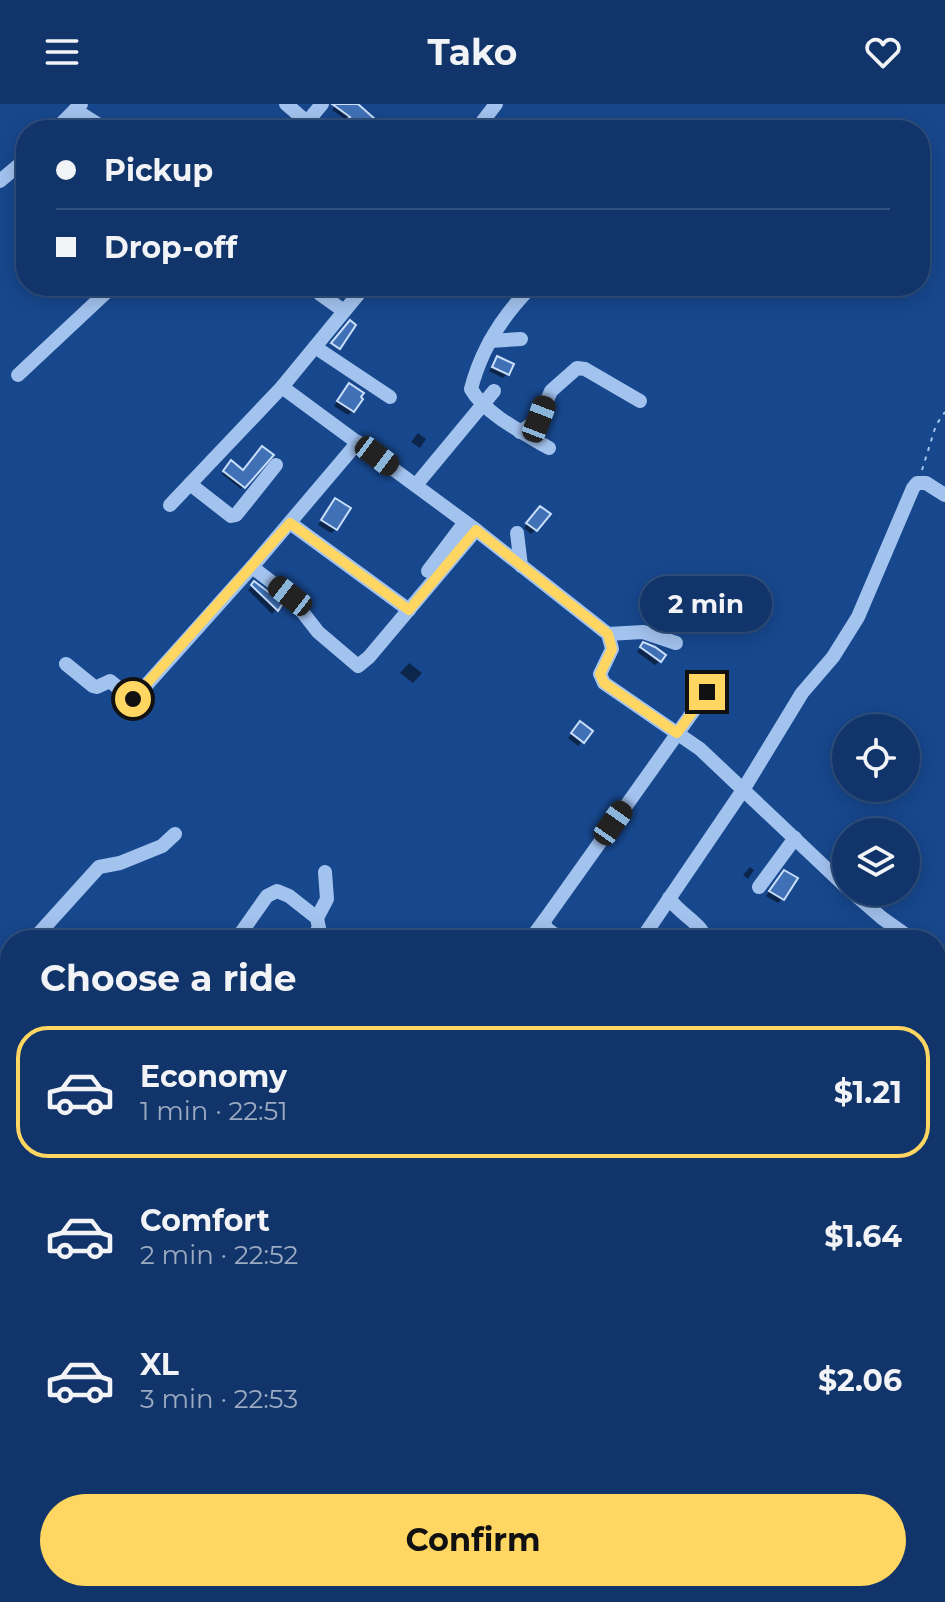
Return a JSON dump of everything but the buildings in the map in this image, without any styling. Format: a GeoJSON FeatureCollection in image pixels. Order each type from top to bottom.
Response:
{"type":"FeatureCollection","features":[{"type":"Feature","properties":{"kind":"street"},"geometry":{"type":"LineString","coordinates":[[286,104],[301,120]]}},
{"type":"Feature","properties":{"kind":"street"},"geometry":{"type":"LineString","coordinates":[[78,107],[94,120]]}},
{"type":"Feature","properties":{"kind":"street"},"geometry":{"type":"LineString","coordinates":[[0,181],[16,167]]}},
{"type":"Feature","properties":{"kind":"street"},"geometry":{"type":"LineString","coordinates":[[18,375],[102,296]]}},
{"type":"Feature","properties":{"kind":"street"},"geometry":{"type":"LineString","coordinates":[[323,296],[344,311]]}},
{"type":"Feature","properties":{"kind":"street"},"geometry":{"type":"LineString","coordinates":[[170,505],[282,387],[357,296]]}},
{"type":"Feature","properties":{"kind":"street"},"geometry":{"type":"LineString","coordinates":[[523,296],[502,320],[490,341],[471,389],[483,405],[520,432],[549,448]]}},
{"type":"Feature","properties":{"kind":"street"},"geometry":{"type":"LineString","coordinates":[[490,341],[521,339]]}},
{"type":"Feature","properties":{"kind":"street"},"geometry":{"type":"LineString","coordinates":[[315,347],[390,397]]}},
{"type":"Feature","properties":{"kind":"street"},"geometry":{"type":"LineString","coordinates":[[520,432],[539,419],[551,391],[577,368],[585,369],[640,401]]}},
{"type":"Feature","properties":{"kind":"street"},"geometry":{"type":"LineString","coordinates":[[282,387],[416,485],[608,634],[612,649],[600,674],[601,679],[700,749],[832,873]]}},
{"type":"Feature","properties":{"kind":"street"},"geometry":{"type":"LineString","coordinates":[[416,485],[494,391]]}},
{"type":"Feature","properties":{"kind":"street"},"geometry":{"type":"LineString","coordinates":[[66,664],[93,686],[110,681],[133,700],[358,442]]}},
{"type":"Feature","properties":{"kind":"street"},"geometry":{"type":"LineString","coordinates":[[190,484],[231,516],[236,515],[276,465]]}},
{"type":"Feature","properties":{"kind":"street"},"geometry":{"type":"LineString","coordinates":[[648,930],[743,790],[802,693],[833,657],[858,617],[913,488],[917,483],[926,483],[945,495]]}},
{"type":"Feature","properties":{"kind":"street"},"geometry":{"type":"LineString","coordinates":[[290,523],[409,610]]}},
{"type":"Feature","properties":{"kind":"street"},"geometry":{"type":"LineString","coordinates":[[428,571],[470,526]]}},
{"type":"Feature","properties":{"kind":"street"},"geometry":{"type":"LineString","coordinates":[[252,567],[290,596],[318,632],[358,666],[409,610],[470,526]]}},
{"type":"Feature","properties":{"kind":"street"},"geometry":{"type":"LineString","coordinates":[[517,533],[521,566]]}},
{"type":"Feature","properties":{"kind":"street"},"geometry":{"type":"LineString","coordinates":[[608,634],[643,632],[676,643]]}},
{"type":"Feature","properties":{"kind":"street"},"geometry":{"type":"LineString","coordinates":[[537,930],[707,692]]}},
{"type":"Feature","properties":{"kind":"street"},"geometry":{"type":"LineString","coordinates":[[42,930],[99,867],[120,863],[162,846],[175,834]]}},
{"type":"Feature","properties":{"kind":"street"},"geometry":{"type":"LineString","coordinates":[[759,887],[795,838]]}},
{"type":"Feature","properties":{"kind":"street"},"geometry":{"type":"LineString","coordinates":[[318,930],[317,918],[327,899],[325,872]]}},
{"type":"Feature","properties":{"kind":"street"},"geometry":{"type":"LineString","coordinates":[[243,930],[273,892],[289,896],[317,918]]}},
{"type":"Feature","properties":{"kind":"street"},"geometry":{"type":"LineString","coordinates":[[669,898],[680,913],[703,930]]}},
{"type":"Feature","properties":{"kind":"street"},"geometry":{"type":"LineString","coordinates":[[868,906],[899,930]]}},
{"type":"Feature","properties":{"kind":"street"},"geometry":{"type":"LineString","coordinates":[[544,921],[549,930]]}},
{"type":"Feature","properties":{"kind":"path"},"geometry":{"type":"LineString","coordinates":[[917,483],[936,425],[945,412]]}},
{"type":"Feature","properties":{"kind":"route"},"geometry":{"type":"LineString","coordinates":[[133,699],[290,523],[409,610],[476,530],[608,634],[612,649],[600,674],[604,683],[677,733],[707,692]]}}]}
